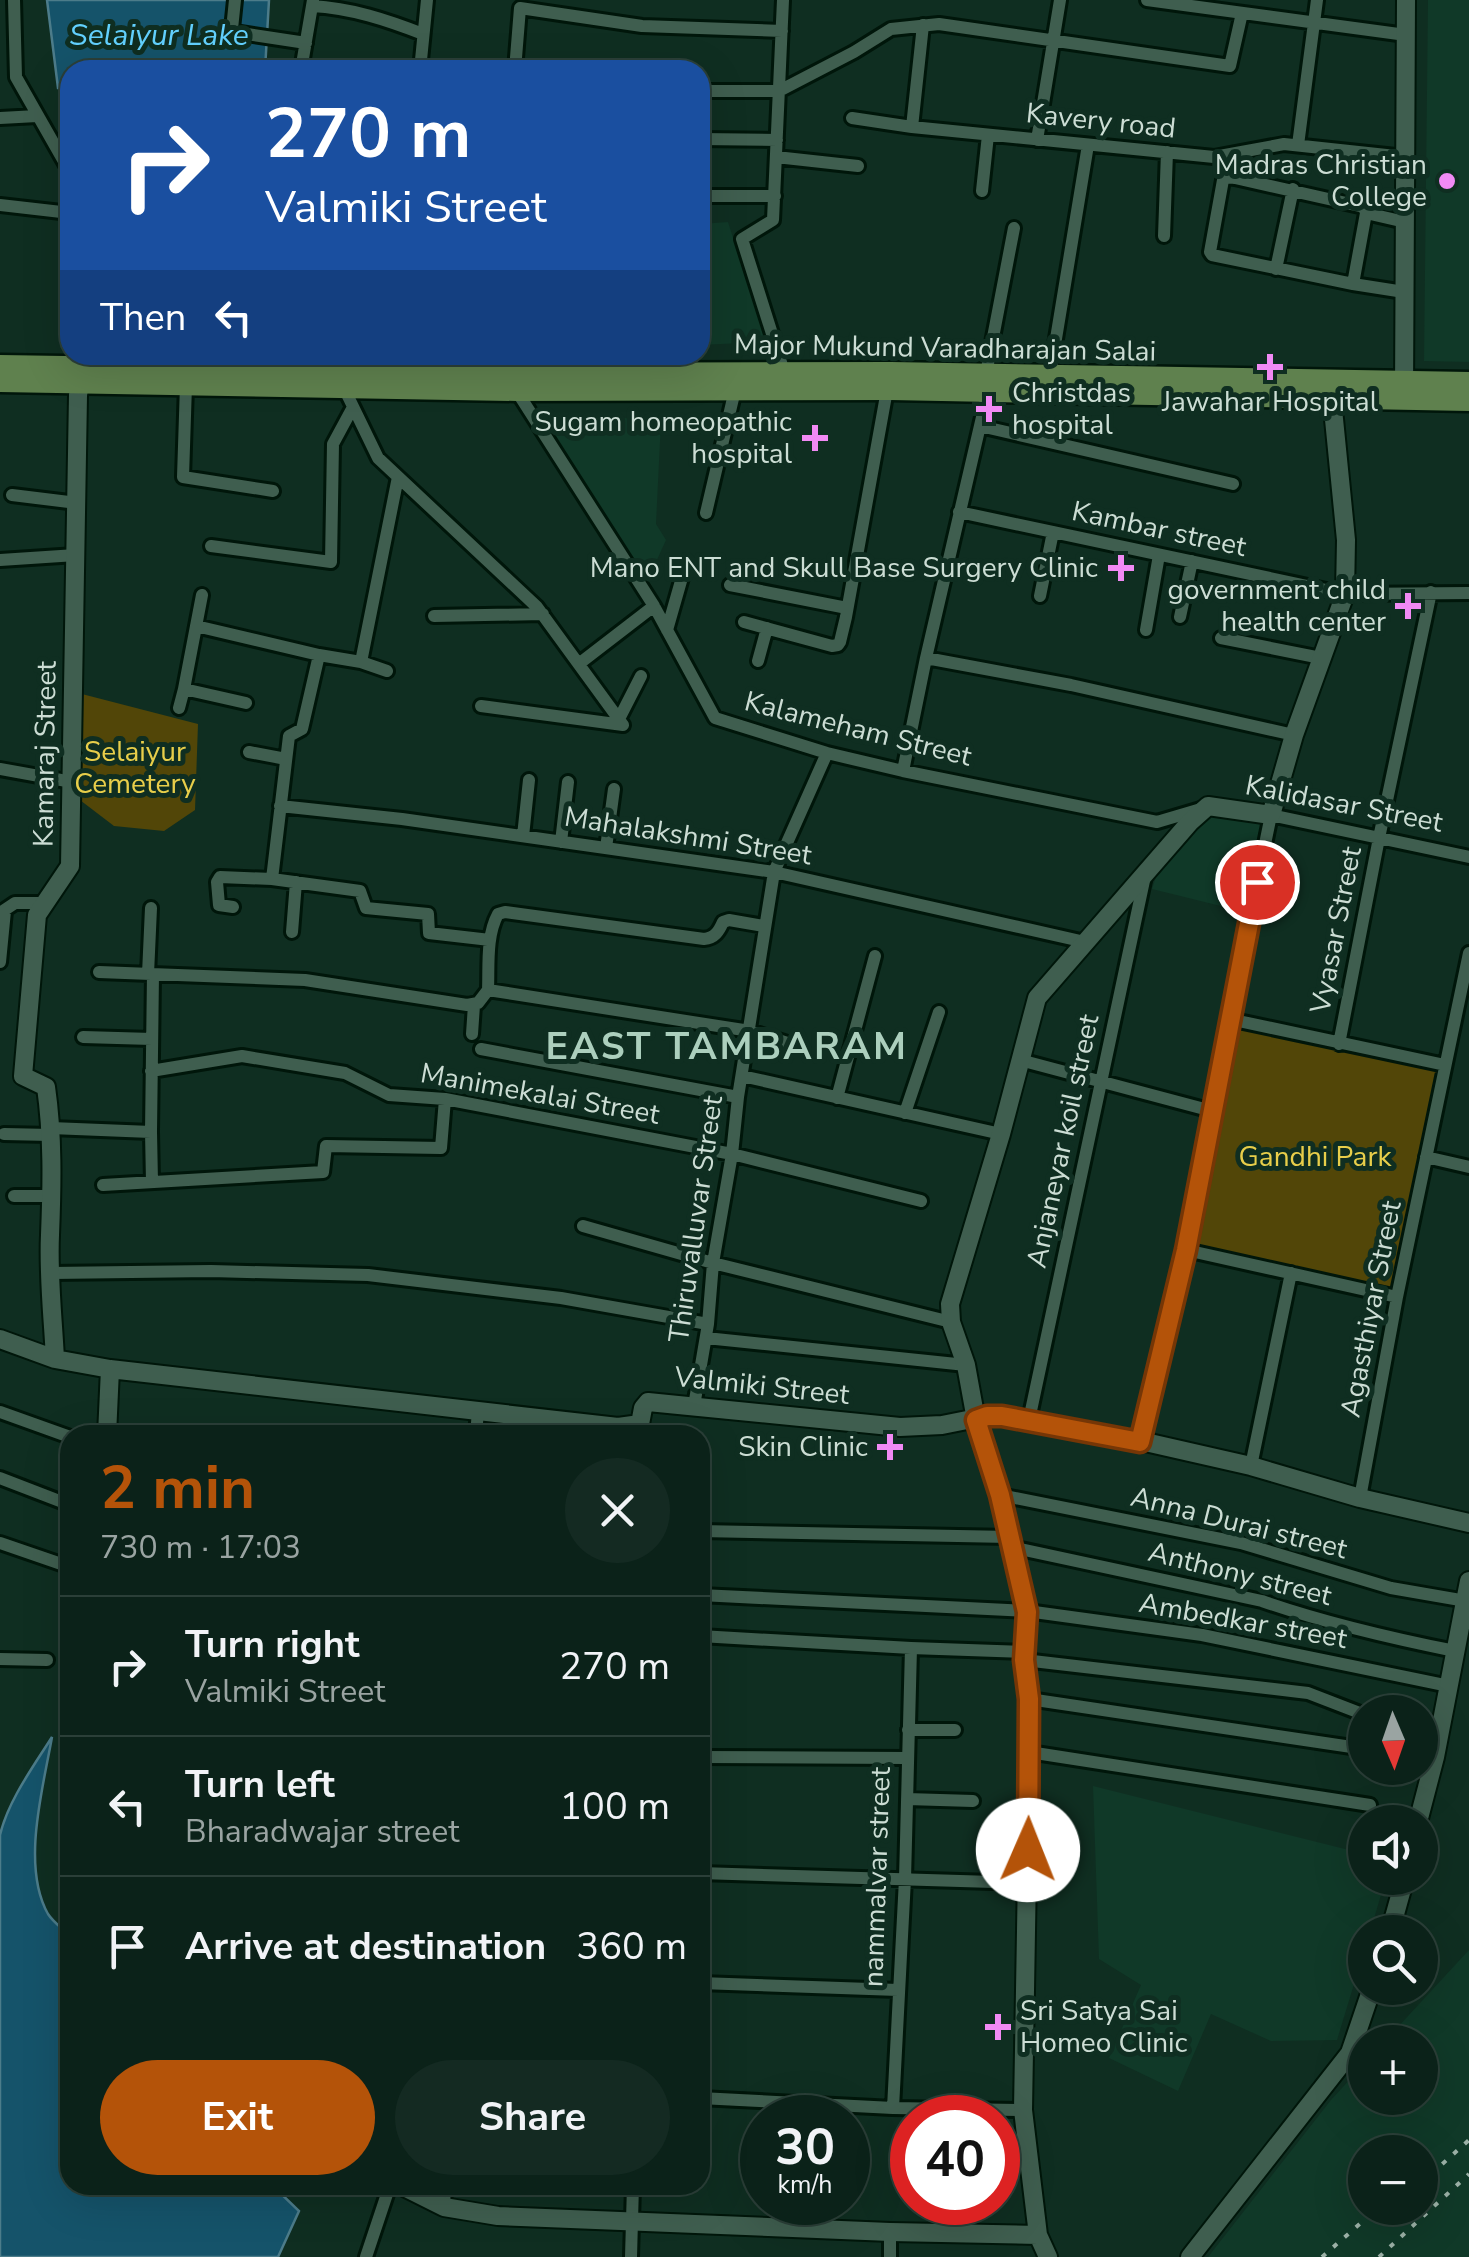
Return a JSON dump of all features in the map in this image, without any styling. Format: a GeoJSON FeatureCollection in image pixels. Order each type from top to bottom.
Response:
{"type":"FeatureCollection","features":[{"type":"Feature","properties":{"kind":"main road","name":"Major Mukund Varadharajan Salai"},"geometry":{"type":"LineString","coordinates":[[0,365],[268,365]]}},
{"type":"Feature","properties":{"kind":"main road","name":"Major Mukund Varadharajan Salai"},"geometry":{"type":"LineString","coordinates":[[451,365],[504,372],[786,381],[989,380],[1404,391]]}},
{"type":"Feature","properties":{"kind":"main road","name":"Major Mukund Varadharajan Salai"},"geometry":{"type":"LineString","coordinates":[[0,382],[87,368],[186,385],[348,398],[517,391],[735,390],[786,381],[887,390],[989,380]]}},
{"type":"Feature","properties":{"kind":"main road"},"geometry":{"type":"LineString","coordinates":[[1404,391],[1469,382]]}},
{"type":"Feature","properties":{"kind":"main road"},"geometry":{"type":"LineString","coordinates":[[1404,391],[1469,401]]}},
{"type":"Feature","properties":{"kind":"street"},"geometry":{"type":"LineString","coordinates":[[14,0],[16,77],[60,155]]}},
{"type":"Feature","properties":{"kind":"street"},"geometry":{"type":"LineString","coordinates":[[235,0],[234,32],[306,43]]}},
{"type":"Feature","properties":{"kind":"street"},"geometry":{"type":"LineString","coordinates":[[421,60],[427,0]]}},
{"type":"Feature","properties":{"kind":"street"},"geometry":{"type":"LineString","coordinates":[[783,0],[774,220],[742,239],[786,381]]}},
{"type":"Feature","properties":{"kind":"street"},"geometry":{"type":"LineString","coordinates":[[1037,140],[1060,0]]}},
{"type":"Feature","properties":{"kind":"street"},"geometry":{"type":"LineString","coordinates":[[1147,0],[1406,35]]}},
{"type":"Feature","properties":{"kind":"street"},"geometry":{"type":"LineString","coordinates":[[1298,145],[1317,0]]}},
{"type":"Feature","properties":{"kind":"street"},"geometry":{"type":"LineString","coordinates":[[1404,391],[1406,0]]}},
{"type":"Feature","properties":{"kind":"street"},"geometry":{"type":"LineString","coordinates":[[303,60],[313,3],[388,20],[423,34]]}},
{"type":"Feature","properties":{"kind":"street"},"geometry":{"type":"LineString","coordinates":[[516,60],[521,4],[642,26],[782,32]]}},
{"type":"Feature","properties":{"kind":"street"},"geometry":{"type":"LineString","coordinates":[[710,91],[779,92],[891,29],[940,24],[1230,66],[1242,13]]}},
{"type":"Feature","properties":{"kind":"street"},"geometry":{"type":"LineString","coordinates":[[912,126],[922,25]]}},
{"type":"Feature","properties":{"kind":"street"},"geometry":{"type":"LineString","coordinates":[[0,118],[41,122]]}},
{"type":"Feature","properties":{"kind":"street","name":"Kavery road"},"geometry":{"type":"LineString","coordinates":[[852,118],[1214,157],[1284,144],[1405,157]]}},
{"type":"Feature","properties":{"kind":"street"},"geometry":{"type":"LineString","coordinates":[[982,191],[988,134]]}},
{"type":"Feature","properties":{"kind":"street"},"geometry":{"type":"LineString","coordinates":[[710,139],[777,140]]}},
{"type":"Feature","properties":{"kind":"street"},"geometry":{"type":"LineString","coordinates":[[1049,384],[1088,145]]}},
{"type":"Feature","properties":{"kind":"street"},"geometry":{"type":"LineString","coordinates":[[1164,236],[1167,152]]}},
{"type":"Feature","properties":{"kind":"street"},"geometry":{"type":"LineString","coordinates":[[776,157],[858,166]]}},
{"type":"Feature","properties":{"kind":"street"},"geometry":{"type":"LineString","coordinates":[[1354,284],[1364,207],[1293,189],[1228,177],[1222,180],[1212,256],[1354,284],[1404,292]]}},
{"type":"Feature","properties":{"kind":"street"},"geometry":{"type":"LineString","coordinates":[[1276,268],[1293,189]]}},
{"type":"Feature","properties":{"kind":"street"},"geometry":{"type":"LineString","coordinates":[[710,196],[774,196]]}},
{"type":"Feature","properties":{"kind":"street"},"geometry":{"type":"LineString","coordinates":[[0,205],[60,212]]}},
{"type":"Feature","properties":{"kind":"street"},"geometry":{"type":"LineString","coordinates":[[1366,213],[1405,222]]}},
{"type":"Feature","properties":{"kind":"street"},"geometry":{"type":"LineString","coordinates":[[903,771],[980,426],[1014,228]]}},
{"type":"Feature","properties":{"kind":"street","name":"Kamaraj Street"},"geometry":{"type":"LineString","coordinates":[[55,1359],[51,1131],[46,1087],[23,1076],[37,915],[70,866],[77,503],[87,368]]}},
{"type":"Feature","properties":{"kind":"street","name":"Kalameham Street"},"geometry":{"type":"LineString","coordinates":[[504,372],[654,606],[715,718],[827,753],[903,771],[1157,822],[1208,806]]}},
{"type":"Feature","properties":{"kind":"street"},"geometry":{"type":"LineString","coordinates":[[186,385],[183,477],[272,491]]}},
{"type":"Feature","properties":{"kind":"street"},"geometry":{"type":"LineString","coordinates":[[706,513],[735,390]]}},
{"type":"Feature","properties":{"kind":"street"},"geometry":{"type":"LineString","coordinates":[[744,622],[835,646],[840,642],[887,390]]}},
{"type":"Feature","properties":{"kind":"street"},"geometry":{"type":"LineString","coordinates":[[1140,1442],[1186,1250],[1271,814],[1294,735],[1345,594],[1346,540],[1331,390]]}},
{"type":"Feature","properties":{"kind":"street"},"geometry":{"type":"LineString","coordinates":[[348,398],[378,458],[540,611],[621,722]]}},
{"type":"Feature","properties":{"kind":"street"},"geometry":{"type":"LineString","coordinates":[[211,546],[331,562],[333,444],[348,398]]}},
{"type":"Feature","properties":{"kind":"street"},"geometry":{"type":"LineString","coordinates":[[980,426],[1233,484]]}},
{"type":"Feature","properties":{"kind":"street"},"geometry":{"type":"LineString","coordinates":[[361,662],[398,477]]}},
{"type":"Feature","properties":{"kind":"street"},"geometry":{"type":"LineString","coordinates":[[12,496],[77,503]]}},
{"type":"Feature","properties":{"kind":"street","name":"Kambar street"},"geometry":{"type":"LineString","coordinates":[[959,512],[1345,594],[1469,593]]}},
{"type":"Feature","properties":{"kind":"street"},"geometry":{"type":"LineString","coordinates":[[1040,596],[1054,532]]}},
{"type":"Feature","properties":{"kind":"street"},"geometry":{"type":"LineString","coordinates":[[1146,630],[1159,554]]}},
{"type":"Feature","properties":{"kind":"street"},"geometry":{"type":"LineString","coordinates":[[0,560],[76,555]]}},
{"type":"Feature","properties":{"kind":"street"},"geometry":{"type":"LineString","coordinates":[[1180,617],[1192,562]]}},
{"type":"Feature","properties":{"kind":"street"},"geometry":{"type":"LineString","coordinates":[[667,630],[685,567]]}},
{"type":"Feature","properties":{"kind":"street"},"geometry":{"type":"LineString","coordinates":[[730,585],[847,608]]}},
{"type":"Feature","properties":{"kind":"street","name":"Vyasar Street"},"geometry":{"type":"LineString","coordinates":[[1339,1044],[1431,592]]}},
{"type":"Feature","properties":{"kind":"street"},"geometry":{"type":"LineString","coordinates":[[180,708],[202,595]]}},
{"type":"Feature","properties":{"kind":"street"},"geometry":{"type":"LineString","coordinates":[[580,664],[654,606]]}},
{"type":"Feature","properties":{"kind":"street"},"geometry":{"type":"LineString","coordinates":[[434,616],[540,611]]}},
{"type":"Feature","properties":{"kind":"street"},"geometry":{"type":"LineString","coordinates":[[196,626],[387,671]]}},
{"type":"Feature","properties":{"kind":"street"},"geometry":{"type":"LineString","coordinates":[[758,660],[767,628]]}},
{"type":"Feature","properties":{"kind":"street"},"geometry":{"type":"LineString","coordinates":[[1221,638],[1322,658]]}},
{"type":"Feature","properties":{"kind":"street"},"geometry":{"type":"LineString","coordinates":[[272,880],[288,736],[302,730],[319,655]]}},
{"type":"Feature","properties":{"kind":"street"},"geometry":{"type":"LineString","coordinates":[[926,658],[1071,685],[1294,735]]}},
{"type":"Feature","properties":{"kind":"street"},"geometry":{"type":"LineString","coordinates":[[621,722],[641,676]]}},
{"type":"Feature","properties":{"kind":"street"},"geometry":{"type":"LineString","coordinates":[[184,689],[246,703]]}},
{"type":"Feature","properties":{"kind":"street"},"geometry":{"type":"LineString","coordinates":[[481,706],[621,722]]}},
{"type":"Feature","properties":{"kind":"street"},"geometry":{"type":"LineString","coordinates":[[249,752],[286,760]]}},
{"type":"Feature","properties":{"kind":"street","name":"Thiruvalluvar Street"},"geometry":{"type":"LineString","coordinates":[[694,1406],[774,872],[827,753]]}},
{"type":"Feature","properties":{"kind":"street"},"geometry":{"type":"LineString","coordinates":[[0,769],[72,782]]}},
{"type":"Feature","properties":{"kind":"street"},"geometry":{"type":"LineString","coordinates":[[523,836],[529,780]]}},
{"type":"Feature","properties":{"kind":"street"},"geometry":{"type":"LineString","coordinates":[[561,842],[568,782]]}},
{"type":"Feature","properties":{"kind":"street"},"geometry":{"type":"LineString","coordinates":[[606,848],[614,789]]}},
{"type":"Feature","properties":{"kind":"street","name":"Mahalakshmi Street"},"geometry":{"type":"LineString","coordinates":[[280,806],[774,872],[1085,942]]}},
{"type":"Feature","properties":{"kind":"street"},"geometry":{"type":"LineString","coordinates":[[1048,2257],[1038,2234],[1023,2110],[1030,1752],[1027,1612],[1000,1495],[976,1420],[966,1364],[951,1322],[950,1304],[1037,998],[1208,806]]}},
{"type":"Feature","properties":{"kind":"street","name":"Kalidasar Street"},"geometry":{"type":"LineString","coordinates":[[1208,806],[1271,814],[1469,857]]}},
{"type":"Feature","properties":{"kind":"street","name":"Anjaneyar koil street"},"geometry":{"type":"LineString","coordinates":[[1029,1420],[1146,874]]}},
{"type":"Feature","properties":{"kind":"street"},"geometry":{"type":"LineString","coordinates":[[233,906],[218,903],[218,879],[226,876],[296,882],[361,891],[368,908],[428,914],[430,934],[490,940]]}},
{"type":"Feature","properties":{"kind":"street"},"geometry":{"type":"LineString","coordinates":[[292,932],[296,882]]}},
{"type":"Feature","properties":{"kind":"street"},"geometry":{"type":"LineString","coordinates":[[0,962],[2,912],[15,904],[45,902]]}},
{"type":"Feature","properties":{"kind":"street"},"geometry":{"type":"LineString","coordinates":[[151,908],[152,1182]]}},
{"type":"Feature","properties":{"kind":"street"},"geometry":{"type":"LineString","coordinates":[[472,1034],[474,1005],[488,990],[490,940],[498,914],[704,939],[710,939],[729,920],[764,926]]}},
{"type":"Feature","properties":{"kind":"street","name":"Agasthiyar Street"},"geometry":{"type":"LineString","coordinates":[[1360,1498],[1397,1297],[1469,953]]}},
{"type":"Feature","properties":{"kind":"street"},"geometry":{"type":"LineString","coordinates":[[837,1098],[875,956]]}},
{"type":"Feature","properties":{"kind":"street"},"geometry":{"type":"LineString","coordinates":[[99,972],[305,980],[474,1005]]}},
{"type":"Feature","properties":{"kind":"street"},"geometry":{"type":"LineString","coordinates":[[488,990],[750,1032],[800,1047]]}},
{"type":"Feature","properties":{"kind":"street"},"geometry":{"type":"LineString","coordinates":[[906,1113],[939,1012]]}},
{"type":"Feature","properties":{"kind":"street"},"geometry":{"type":"LineString","coordinates":[[1229,1018],[1445,1065]]}},
{"type":"Feature","properties":{"kind":"street"},"geometry":{"type":"LineString","coordinates":[[83,1037],[152,1040]]}},
{"type":"Feature","properties":{"kind":"street"},"geometry":{"type":"LineString","coordinates":[[481,1049],[738,1097]]}},
{"type":"Feature","properties":{"kind":"street","name":"Manimekalai Street"},"geometry":{"type":"LineString","coordinates":[[152,1071],[242,1056],[345,1073],[389,1095],[445,1099],[732,1154],[921,1201]]}},
{"type":"Feature","properties":{"kind":"street"},"geometry":{"type":"LineString","coordinates":[[1020,1060],[1212,1111]]}},
{"type":"Feature","properties":{"kind":"street"},"geometry":{"type":"LineString","coordinates":[[742,1076],[1001,1134]]}},
{"type":"Feature","properties":{"kind":"street"},"geometry":{"type":"LineString","coordinates":[[103,1185],[323,1172],[326,1146],[441,1148],[445,1099]]}},
{"type":"Feature","properties":{"kind":"street"},"geometry":{"type":"LineString","coordinates":[[4,1134],[151,1132]]}},
{"type":"Feature","properties":{"kind":"street"},"geometry":{"type":"LineString","coordinates":[[1426,1157],[1469,1167]]}},
{"type":"Feature","properties":{"kind":"street"},"geometry":{"type":"LineString","coordinates":[[14,1196],[52,1196]]}},
{"type":"Feature","properties":{"kind":"street"},"geometry":{"type":"LineString","coordinates":[[583,1226],[951,1322]]}},
{"type":"Feature","properties":{"kind":"street"},"geometry":{"type":"LineString","coordinates":[[1186,1250],[1397,1297]]}},
{"type":"Feature","properties":{"kind":"street"},"geometry":{"type":"LineString","coordinates":[[51,1272],[211,1270],[368,1275],[561,1298],[707,1331],[966,1364]]}},
{"type":"Feature","properties":{"kind":"street"},"geometry":{"type":"LineString","coordinates":[[1251,1466],[1291,1273]]}},
{"type":"Feature","properties":{"kind":"street","name":"Valmiki Street"},"geometry":{"type":"LineString","coordinates":[[0,1339],[55,1359],[110,1369],[600,1425]]}},
{"type":"Feature","properties":{"kind":"street"},"geometry":{"type":"LineString","coordinates":[[107,1425],[110,1369]]}},
{"type":"Feature","properties":{"kind":"street","name":"Valmiki Street"},"geometry":{"type":"LineString","coordinates":[[641,1425],[648,1402],[900,1427],[1002,1416],[1251,1466],[1360,1498],[1469,1523]]}},
{"type":"Feature","properties":{"kind":"street"},"geometry":{"type":"LineString","coordinates":[[477,1425],[478,1411]]}},
{"type":"Feature","properties":{"kind":"street"},"geometry":{"type":"LineString","coordinates":[[0,1412],[60,1433]]}},
{"type":"Feature","properties":{"kind":"street"},"geometry":{"type":"LineString","coordinates":[[0,1478],[60,1501]]}},
{"type":"Feature","properties":{"kind":"street","name":"Anna Durai street"},"geometry":{"type":"LineString","coordinates":[[1000,1495],[1241,1544],[1390,1588],[1466,1601]]}},
{"type":"Feature","properties":{"kind":"street","name":"Anthony street"},"geometry":{"type":"LineString","coordinates":[[710,1531],[1010,1542],[1262,1601],[1375,1635],[1456,1651]]}},
{"type":"Feature","properties":{"kind":"street"},"geometry":{"type":"LineString","coordinates":[[0,1543],[60,1564]]}},
{"type":"Feature","properties":{"kind":"street"},"geometry":{"type":"LineString","coordinates":[[1438,1730],[1469,1581]]}},
{"type":"Feature","properties":{"kind":"street","name":"Ambedkar street"},"geometry":{"type":"LineString","coordinates":[[710,1596],[1027,1612],[1202,1634],[1449,1686]]}},
{"type":"Feature","properties":{"kind":"street"},"geometry":{"type":"LineString","coordinates":[[710,1637],[1025,1656],[1308,1693],[1348,1708]]}},
{"type":"Feature","properties":{"kind":"street","name":"nammalvar street"},"geometry":{"type":"LineString","coordinates":[[893,2095],[905,1879],[911,1648]]}},
{"type":"Feature","properties":{"kind":"street"},"geometry":{"type":"LineString","coordinates":[[0,1658],[47,1660]]}},
{"type":"Feature","properties":{"kind":"street"},"geometry":{"type":"LineString","coordinates":[[1029,1699],[1348,1746]]}},
{"type":"Feature","properties":{"kind":"street"},"geometry":{"type":"LineString","coordinates":[[908,1730],[955,1730]]}},
{"type":"Feature","properties":{"kind":"street"},"geometry":{"type":"LineString","coordinates":[[1030,1752],[1370,1805]]}},
{"type":"Feature","properties":{"kind":"street"},"geometry":{"type":"LineString","coordinates":[[710,1757],[908,1758]]}},
{"type":"Feature","properties":{"kind":"street"},"geometry":{"type":"LineString","coordinates":[[906,1800],[973,1801]]}},
{"type":"Feature","properties":{"kind":"street"},"geometry":{"type":"LineString","coordinates":[[710,1873],[1028,1882]]}},
{"type":"Feature","properties":{"kind":"street"},"geometry":{"type":"LineString","coordinates":[[710,1983],[898,1990]]}},
{"type":"Feature","properties":{"kind":"street"},"geometry":{"type":"LineString","coordinates":[[1190,2257],[1350,2054],[1366,2005]]}},
{"type":"Feature","properties":{"kind":"street"},"geometry":{"type":"LineString","coordinates":[[710,2099],[890,2108]]}},
{"type":"Feature","properties":{"kind":"street"},"geometry":{"type":"LineString","coordinates":[[369,2256],[387,2195]]}},
{"type":"Feature","properties":{"kind":"street"},"geometry":{"type":"LineString","coordinates":[[420,2195],[444,2207],[498,2216],[1038,2234]]}},
{"type":"Feature","properties":{"kind":"street"},"geometry":{"type":"LineString","coordinates":[[444,2207],[445,2195]]}},
{"type":"Feature","properties":{"kind":"street"},"geometry":{"type":"LineString","coordinates":[[631,2257],[633,2195]]}},
{"type":"Feature","properties":{"kind":"street"},"geometry":{"type":"LineString","coordinates":[[890,2232],[890,2257]]}},
{"type":"Feature","properties":{"kind":"shaded area","name":"Madras Christian College"},"geometry":{"type":"Polygon","coordinates":[[[1428,0],[1469,0],[1469,362],[1424,361],[1428,0]]]}},
{"type":"Feature","properties":{"kind":"shaded area"},"geometry":{"type":"Polygon","coordinates":[[[728,222],[766,342],[710,345],[710,223],[728,222]]]}},
{"type":"Feature","properties":{"kind":"shaded area"},"geometry":{"type":"Polygon","coordinates":[[[536,411],[661,421],[656,524],[666,540],[646,584],[536,411]]]}},
{"type":"Feature","properties":{"kind":"shaded area"},"geometry":{"type":"Polygon","coordinates":[[[1210,809],[1262,824],[1245,912],[1152,889],[1157,874],[1210,809]]]}},
{"type":"Feature","properties":{"kind":"shaded area"},"geometry":{"type":"Polygon","coordinates":[[[1093,1786],[1348,1850],[1348,1895],[1381,1895],[1375,1915],[1348,1915],[1348,2004],[1337,2040],[1271,2041],[1211,2014],[1178,2091],[1109,2058],[1141,1985],[1099,1959],[1093,1786]]]}},
{"type":"Feature","properties":{"kind":"shaded area"},"geometry":{"type":"Polygon","coordinates":[[[1469,1950],[1469,2257],[1208,2257],[1348,2082],[1348,2115],[1438,2115],[1438,2025],[1400,2025],[1418,2005],[1438,2005],[1438,1984],[1469,1950]]]}},
{"type":"Feature","properties":{"kind":"green space","name":"Selaiyur Cemetery"},"geometry":{"type":"Polygon","coordinates":[[[78,693],[198,724],[195,810],[164,831],[114,826],[76,797],[78,693]]]}},
{"type":"Feature","properties":{"kind":"green space","name":"Gandhi Park"},"geometry":{"type":"Polygon","coordinates":[[[1229,1019],[1445,1065],[1398,1291],[1189,1251],[1229,1019]]]}},
{"type":"Feature","properties":{"kind":"water","name":"Selaiyur Lake"},"geometry":{"type":"Polygon","coordinates":[[[47,0],[269,0],[266,60],[60,60],[58,88],[47,0]]]}},
{"type":"Feature","properties":{"kind":"water"},"geometry":{"type":"Polygon","coordinates":[[[52,1737],[35,1850],[40,1895],[50,1917],[60,1926],[60,2195],[282,2195],[299,2211],[278,2257],[0,2257],[0,1835],[29,1772],[52,1737]]]}},
{"type":"Feature","properties":{"kind":"railway"},"geometry":{"type":"LineString","coordinates":[[1438,2168],[1469,2140]]}},
{"type":"Feature","properties":{"kind":"railway"},"geometry":{"type":"LineString","coordinates":[[1379,2257],[1469,2174]]}},
{"type":"Feature","properties":{"kind":"railway"},"geometry":{"type":"LineString","coordinates":[[1322,2257],[1359,2225]]}},
{"type":"Feature","properties":{"kind":"place","name":"Madras Christian College"},"geometry":{"type":"Point","coordinates":[1447,181]}},
{"type":"Feature","properties":{"kind":"place","name":"Jawahar Hospital"},"geometry":{"type":"Point","coordinates":[1270,367]}},
{"type":"Feature","properties":{"kind":"place","name":"Christdas hospital"},"geometry":{"type":"Point","coordinates":[989,409]}},
{"type":"Feature","properties":{"kind":"place","name":"Sugam homeopathic hospital"},"geometry":{"type":"Point","coordinates":[815,438]}},
{"type":"Feature","properties":{"kind":"place","name":"Mano ENT and Skull Base Surgery Clinic"},"geometry":{"type":"Point","coordinates":[1121,568]}},
{"type":"Feature","properties":{"kind":"place","name":"government child health center"},"geometry":{"type":"Point","coordinates":[1408,606]}},
{"type":"Feature","properties":{"kind":"place","name":"Skin Clinic"},"geometry":{"type":"Point","coordinates":[890,1447]}},
{"type":"Feature","properties":{"kind":"place","name":"Sri Satya Sai Homeo Clinic"},"geometry":{"type":"Point","coordinates":[998,2027]}},
{"type":"Feature","properties":{"kind":"district","name":"EAST TAMBARAM"},"geometry":{"type":"Point","coordinates":[727,1046]}},
{"type":"Feature","properties":{"kind":"route"},"geometry":{"type":"LineString","coordinates":[[1028,1850],[1029,1699],[1024,1660],[1027,1612],[1000,1495],[976,1420],[1002,1416],[1140,1442],[1186,1250],[1257,882]]}}]}
